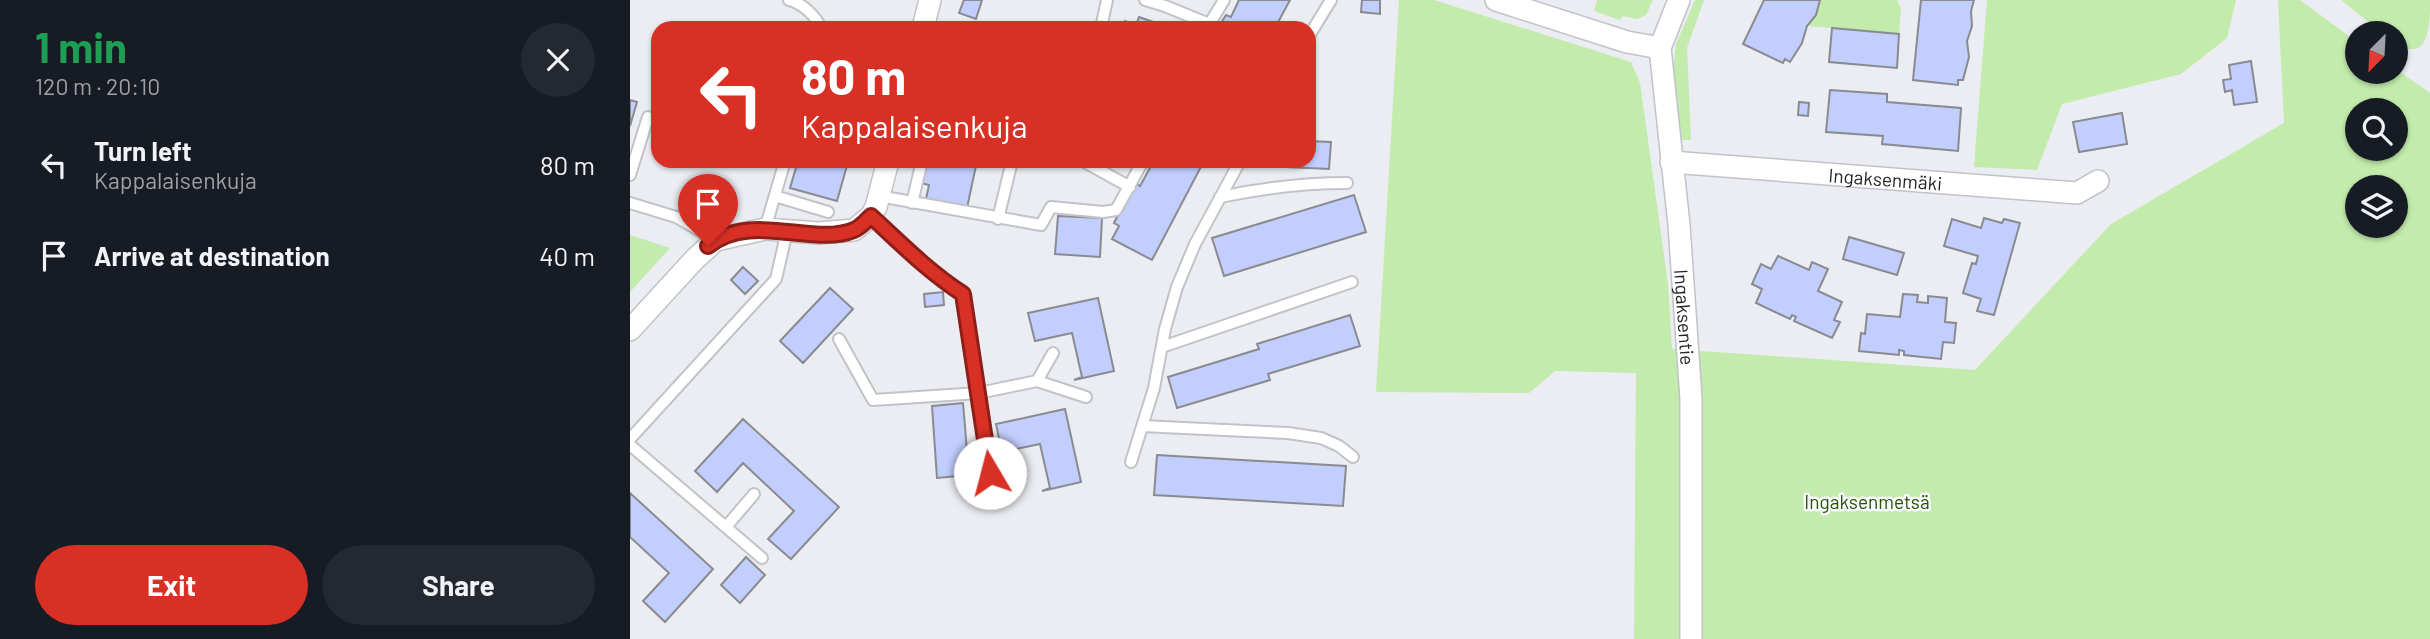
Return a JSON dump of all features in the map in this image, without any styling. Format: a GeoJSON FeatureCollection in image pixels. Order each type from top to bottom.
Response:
{"type":"FeatureCollection","features":[{"type":"Feature","properties":{"kind":"street"},"geometry":{"type":"LineString","coordinates":[[925,21],[930,0]]}},
{"type":"Feature","properties":{"kind":"street"},"geometry":{"type":"LineString","coordinates":[[1496,0],[1627,42],[1660,48]]}},
{"type":"Feature","properties":{"kind":"street","name":"Ingaksentie"},"geometry":{"type":"LineString","coordinates":[[1679,0],[1660,48],[1679,225],[1691,399],[1691,639]]}},
{"type":"Feature","properties":{"kind":"street","name":"Ingaksenmäki"},"geometry":{"type":"LineString","coordinates":[[1671,162],[2077,193],[2098,181]]}},
{"type":"Feature","properties":{"kind":"street"},"geometry":{"type":"LineString","coordinates":[[630,330],[716,240],[776,230],[836,233],[854,230],[875,206],[886,168]]}},
{"type":"Feature","properties":{"kind":"lane"},"geometry":{"type":"LineString","coordinates":[[789,0],[797,2],[818,21]]}},
{"type":"Feature","properties":{"kind":"lane"},"geometry":{"type":"LineString","coordinates":[[1103,21],[1108,0]]}},
{"type":"Feature","properties":{"kind":"lane"},"geometry":{"type":"LineString","coordinates":[[1145,0],[1197,21]]}},
{"type":"Feature","properties":{"kind":"lane"},"geometry":{"type":"LineString","coordinates":[[1211,21],[1224,0]]}},
{"type":"Feature","properties":{"kind":"lane"},"geometry":{"type":"LineString","coordinates":[[1316,25],[1331,0]]}},
{"type":"Feature","properties":{"kind":"lane"},"geometry":{"type":"LineString","coordinates":[[630,172],[648,117]]}},
{"type":"Feature","properties":{"kind":"lane"},"geometry":{"type":"LineString","coordinates":[[630,439],[776,279],[775,196],[783,168]]}},
{"type":"Feature","properties":{"kind":"lane"},"geometry":{"type":"LineString","coordinates":[[912,203],[920,168]]}},
{"type":"Feature","properties":{"kind":"lane"},"geometry":{"type":"LineString","coordinates":[[998,219],[1010,168]]}},
{"type":"Feature","properties":{"kind":"lane"},"geometry":{"type":"LineString","coordinates":[[1096,168],[1130,187]]}},
{"type":"Feature","properties":{"kind":"lane"},"geometry":{"type":"LineString","coordinates":[[875,206],[912,203],[1041,225],[1051,207],[1103,212],[1116,210],[1140,168]]}},
{"type":"Feature","properties":{"kind":"lane"},"geometry":{"type":"LineString","coordinates":[[1131,462],[1154,388],[1177,287],[1195,244],[1236,168]]}},
{"type":"Feature","properties":{"kind":"lane"},"geometry":{"type":"LineString","coordinates":[[1220,197],[1271,186],[1347,183]]}},
{"type":"Feature","properties":{"kind":"lane"},"geometry":{"type":"LineString","coordinates":[[775,196],[828,212]]}},
{"type":"Feature","properties":{"kind":"lane"},"geometry":{"type":"LineString","coordinates":[[630,203],[676,217],[716,240]]}},
{"type":"Feature","properties":{"kind":"lane"},"geometry":{"type":"LineString","coordinates":[[875,206],[916,259],[963,294],[990,473]]}},
{"type":"Feature","properties":{"kind":"lane"},"geometry":{"type":"LineString","coordinates":[[1162,347],[1352,282]]}},
{"type":"Feature","properties":{"kind":"lane"},"geometry":{"type":"LineString","coordinates":[[839,339],[873,400],[979,393],[1037,381],[1086,397]]}},
{"type":"Feature","properties":{"kind":"lane"},"geometry":{"type":"LineString","coordinates":[[1037,381],[1053,353]]}},
{"type":"Feature","properties":{"kind":"lane"},"geometry":{"type":"LineString","coordinates":[[1142,426],[1310,436],[1339,446],[1353,457]]}},
{"type":"Feature","properties":{"kind":"lane"},"geometry":{"type":"LineString","coordinates":[[630,445],[762,558]]}},
{"type":"Feature","properties":{"kind":"lane"},"geometry":{"type":"LineString","coordinates":[[726,527],[754,494]]}},
{"type":"Feature","properties":{"kind":"green space","name":"Ingaksenmetsä"},"geometry":{"type":"Polygon","coordinates":[[[1399,0],[1434,0],[1631,62],[1640,83],[1668,284],[1672,349],[1975,370],[2111,224],[2284,123],[2278,0],[2300,0],[2345,33],[2345,84],[2408,84],[2408,77],[2430,93],[2430,639],[1634,639],[1636,373],[1555,371],[1529,393],[1376,392],[1399,0]]]}},
{"type":"Feature","properties":{"kind":"green space"},"geometry":{"type":"Polygon","coordinates":[[[1597,0],[1653,0],[1646,15],[1637,19],[1622,16],[1620,20],[1594,11],[1597,0]]]}},
{"type":"Feature","properties":{"kind":"green space"},"geometry":{"type":"Polygon","coordinates":[[[1695,0],[1704,0],[1687,48],[1691,140],[1679,140],[1673,69],[1676,44],[1695,0]]]}},
{"type":"Feature","properties":{"kind":"green space"},"geometry":{"type":"Polygon","coordinates":[[[1820,0],[1897,0],[1901,8],[1899,34],[1807,26],[1816,15],[1820,0]]]}},
{"type":"Feature","properties":{"kind":"green space"},"geometry":{"type":"Polygon","coordinates":[[[1987,0],[2236,0],[2227,38],[2181,74],[2062,104],[2037,170],[1974,167],[1987,0]]]}},
{"type":"Feature","properties":{"kind":"green space"},"geometry":{"type":"Polygon","coordinates":[[[2341,0],[2430,0],[2426,38],[2416,49],[2408,49],[2408,21],[2367,21],[2341,0]]]}},
{"type":"Feature","properties":{"kind":"green space"},"geometry":{"type":"Polygon","coordinates":[[[630,235],[670,248],[630,292],[630,235]]]}},
{"type":"Feature","properties":{"kind":"building"},"geometry":{"type":"Polygon","coordinates":[[[964,0],[982,0],[976,19],[959,13],[964,0]]]}},
{"type":"Feature","properties":{"kind":"building"},"geometry":{"type":"Polygon","coordinates":[[[1239,0],[1290,0],[1279,21],[1222,21],[1226,15],[1231,17],[1239,0]]]}},
{"type":"Feature","properties":{"kind":"building"},"geometry":{"type":"Polygon","coordinates":[[[1362,0],[1380,0],[1380,14],[1361,12],[1362,0]]]}},
{"type":"Feature","properties":{"kind":"building"},"geometry":{"type":"Polygon","coordinates":[[[1764,0],[1820,0],[1816,15],[1807,26],[1802,43],[1790,62],[1785,59],[1783,63],[1743,44],[1764,0]]]}},
{"type":"Feature","properties":{"kind":"building"},"geometry":{"type":"Polygon","coordinates":[[[1921,0],[1974,0],[1971,11],[1972,26],[1967,41],[1969,57],[1963,80],[1958,80],[1958,85],[1913,80],[1921,0]]]}},
{"type":"Feature","properties":{"kind":"building"},"geometry":{"type":"Polygon","coordinates":[[[1832,28],[1899,34],[1897,68],[1829,62],[1832,28]]]}},
{"type":"Feature","properties":{"kind":"building"},"geometry":{"type":"Polygon","coordinates":[[[2251,61],[2257,102],[2234,105],[2232,90],[2225,92],[2223,80],[2231,79],[2229,65],[2251,61]]]}},
{"type":"Feature","properties":{"kind":"building"},"geometry":{"type":"Polygon","coordinates":[[[1830,90],[1887,94],[1887,102],[1961,108],[1958,151],[1882,144],[1883,136],[1826,132],[1830,90]]]}},
{"type":"Feature","properties":{"kind":"building"},"geometry":{"type":"Polygon","coordinates":[[[630,100],[637,102],[630,126],[630,100]]]}},
{"type":"Feature","properties":{"kind":"building"},"geometry":{"type":"Polygon","coordinates":[[[1799,102],[1809,103],[1808,116],[1798,115],[1799,102]]]}},
{"type":"Feature","properties":{"kind":"building"},"geometry":{"type":"Polygon","coordinates":[[[2122,113],[2127,144],[2079,152],[2073,122],[2122,113]]]}},
{"type":"Feature","properties":{"kind":"building"},"geometry":{"type":"Polygon","coordinates":[[[1316,141],[1331,142],[1329,169],[1308,168],[1316,168],[1316,141]]]}},
{"type":"Feature","properties":{"kind":"building"},"geometry":{"type":"Polygon","coordinates":[[[796,168],[846,168],[837,201],[790,188],[796,168]]]}},
{"type":"Feature","properties":{"kind":"building"},"geometry":{"type":"Polygon","coordinates":[[[924,168],[976,168],[967,208],[926,199],[929,185],[921,183],[924,168]]]}},
{"type":"Feature","properties":{"kind":"building"},"geometry":{"type":"Polygon","coordinates":[[[1150,168],[1200,168],[1152,260],[1112,239],[1119,226],[1114,223],[1135,183],[1140,186],[1150,168]]]}},
{"type":"Feature","properties":{"kind":"building"},"geometry":{"type":"Polygon","coordinates":[[[1354,195],[1366,232],[1224,276],[1212,238],[1354,195]]]}},
{"type":"Feature","properties":{"kind":"building"},"geometry":{"type":"Polygon","coordinates":[[[1058,216],[1102,218],[1100,257],[1055,254],[1058,216]]]}},
{"type":"Feature","properties":{"kind":"building"},"geometry":{"type":"Polygon","coordinates":[[[1984,218],[2002,223],[2004,219],[2020,223],[1994,315],[1977,311],[1981,299],[1963,293],[1972,263],[1976,264],[1978,256],[1944,246],[1952,219],[1981,228],[1984,218]]]}},
{"type":"Feature","properties":{"kind":"building"},"geometry":{"type":"Polygon","coordinates":[[[1849,237],[1904,253],[1897,275],[1843,259],[1849,237]]]}},
{"type":"Feature","properties":{"kind":"building"},"geometry":{"type":"Polygon","coordinates":[[[1778,256],[1809,270],[1812,262],[1828,269],[1818,291],[1842,302],[1834,320],[1840,322],[1832,338],[1794,321],[1796,317],[1792,315],[1790,319],[1756,303],[1762,289],[1752,284],[1761,264],[1771,269],[1778,256]]]}},
{"type":"Feature","properties":{"kind":"building"},"geometry":{"type":"Polygon","coordinates":[[[743,267],[758,281],[745,294],[731,280],[743,267]]]}},
{"type":"Feature","properties":{"kind":"building"},"geometry":{"type":"Polygon","coordinates":[[[830,288],[853,309],[803,363],[780,341],[830,288]]]}},
{"type":"Feature","properties":{"kind":"building"},"geometry":{"type":"Polygon","coordinates":[[[943,292],[944,305],[925,307],[924,294],[943,292]]]}},
{"type":"Feature","properties":{"kind":"building"},"geometry":{"type":"Polygon","coordinates":[[[1903,294],[1918,295],[1917,302],[1928,303],[1928,296],[1947,298],[1945,322],[1956,323],[1954,343],[1943,342],[1941,359],[1904,355],[1904,351],[1899,350],[1899,355],[1859,351],[1861,333],[1865,334],[1867,314],[1900,317],[1903,294]]]}},
{"type":"Feature","properties":{"kind":"building"},"geometry":{"type":"Polygon","coordinates":[[[1098,298],[1114,371],[1074,380],[1082,377],[1072,333],[1035,341],[1028,313],[1098,298]]]}},
{"type":"Feature","properties":{"kind":"building"},"geometry":{"type":"Polygon","coordinates":[[[1350,315],[1360,346],[1268,374],[1270,380],[1177,408],[1168,377],[1259,349],[1257,344],[1350,315]]]}},
{"type":"Feature","properties":{"kind":"building"},"geometry":{"type":"Polygon","coordinates":[[[963,403],[969,475],[937,478],[932,406],[963,403]]]}},
{"type":"Feature","properties":{"kind":"building"},"geometry":{"type":"Polygon","coordinates":[[[1065,409],[1081,482],[1042,491],[1050,488],[1040,444],[1002,452],[996,424],[1065,409]]]}},
{"type":"Feature","properties":{"kind":"building"},"geometry":{"type":"Polygon","coordinates":[[[743,419],[839,507],[791,559],[768,539],[794,511],[743,463],[717,492],[695,471],[743,419]]]}},
{"type":"Feature","properties":{"kind":"building"},"geometry":{"type":"Polygon","coordinates":[[[1157,455],[1346,466],[1343,506],[1154,495],[1157,455]]]}},
{"type":"Feature","properties":{"kind":"building"},"geometry":{"type":"Polygon","coordinates":[[[630,493],[713,569],[665,622],[643,601],[669,573],[630,537],[630,493]]]}},
{"type":"Feature","properties":{"kind":"building"},"geometry":{"type":"Polygon","coordinates":[[[746,557],[765,575],[740,603],[721,585],[746,557]]]}},
{"type":"Feature","properties":{"kind":"route"},"geometry":{"type":"LineString","coordinates":[[708,246],[716,240],[765,229],[819,233],[854,230],[871,216],[899,244],[963,294],[990,473]]}}]}
